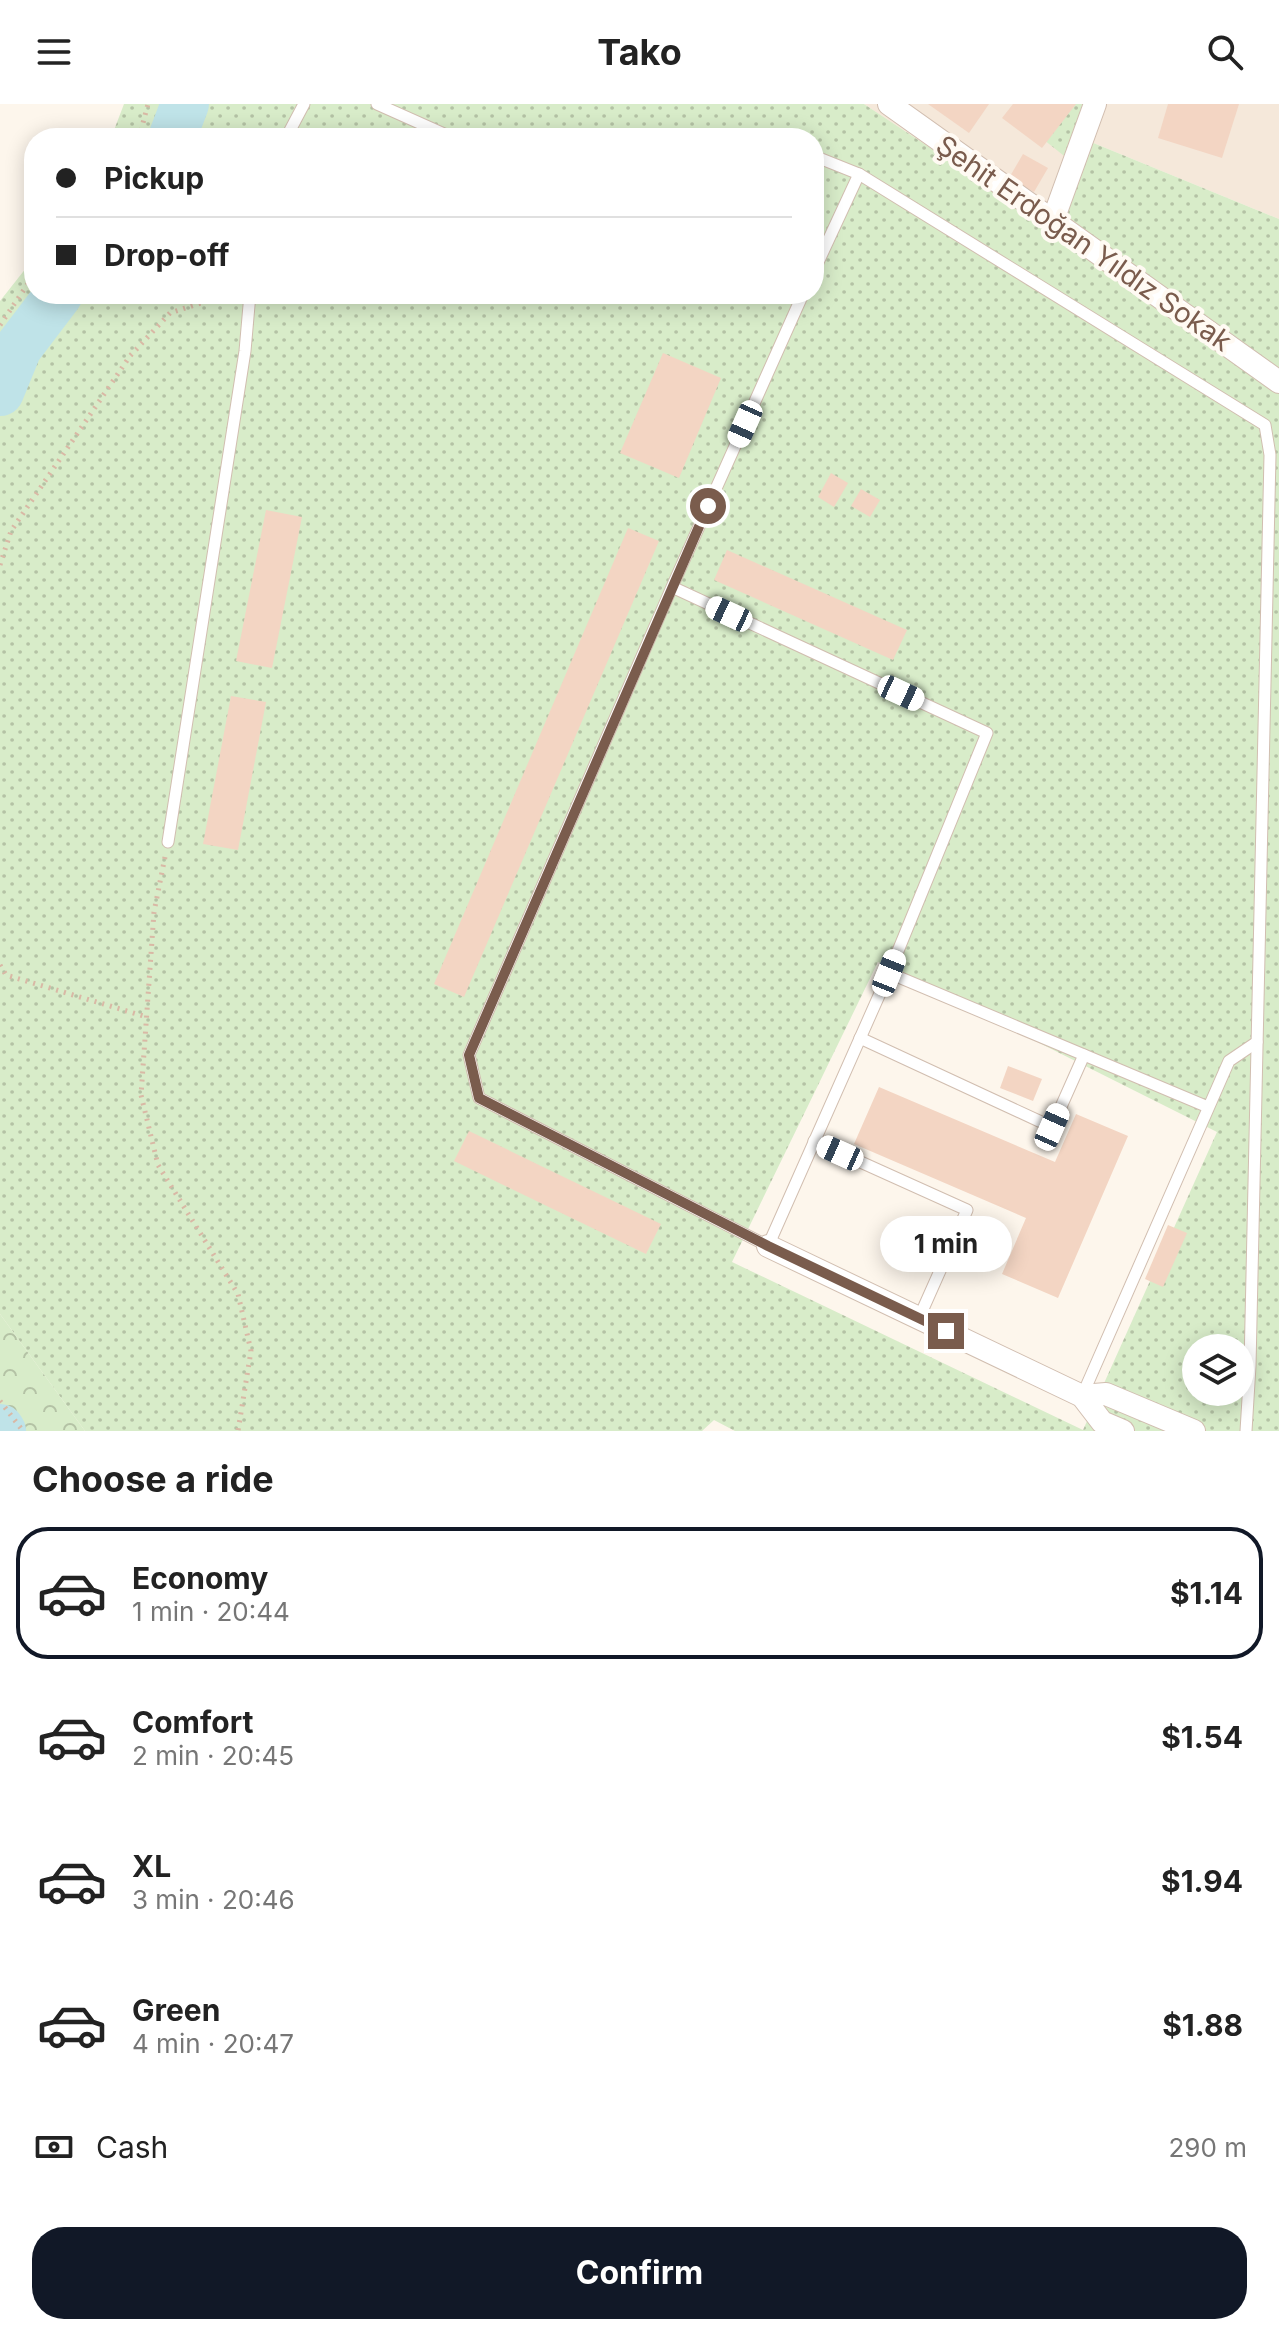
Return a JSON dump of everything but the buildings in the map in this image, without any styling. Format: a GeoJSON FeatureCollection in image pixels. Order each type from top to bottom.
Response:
{"type":"FeatureCollection","features":[{"type":"Feature","properties":{"kind":"street"},"geometry":{"type":"LineString","coordinates":[[1053,220],[1095,104]]}},
{"type":"Feature","properties":{"kind":"street","name":"Şehit Erdoğan Yıldız Sokak"},"geometry":{"type":"LineString","coordinates":[[895,106],[1279,382]]}},
{"type":"Feature","properties":{"kind":"street"},"geometry":{"type":"LineString","coordinates":[[768,1246],[1082,1396],[1102,1422],[1123,1431]]}},
{"type":"Feature","properties":{"kind":"street"},"geometry":{"type":"LineString","coordinates":[[1082,1396],[1106,1394],[1194,1431]]}},
{"type":"Feature","properties":{"kind":"lane"},"geometry":{"type":"LineString","coordinates":[[291,128],[304,104]]}},
{"type":"Feature","properties":{"kind":"lane"},"geometry":{"type":"LineString","coordinates":[[377,104],[431,128]]}},
{"type":"Feature","properties":{"kind":"lane"},"geometry":{"type":"LineString","coordinates":[[824,160],[859,174],[1265,425],[1270,455],[1250,1366],[1246,1431]]}},
{"type":"Feature","properties":{"kind":"lane"},"geometry":{"type":"LineString","coordinates":[[824,249],[859,174]]}},
{"type":"Feature","properties":{"kind":"lane"},"geometry":{"type":"LineString","coordinates":[[168,842],[245,351],[249,304]]}},
{"type":"Feature","properties":{"kind":"lane"},"geometry":{"type":"LineString","coordinates":[[672,587],[987,733],[889,973],[768,1246],[479,1098],[469,1055],[672,587],[799,304]]}},
{"type":"Feature","properties":{"kind":"lane"},"geometry":{"type":"LineString","coordinates":[[889,973],[1208,1107]]}},
{"type":"Feature","properties":{"kind":"lane"},"geometry":{"type":"LineString","coordinates":[[860,1038],[1052,1127],[1084,1055]]}},
{"type":"Feature","properties":{"kind":"lane"},"geometry":{"type":"LineString","coordinates":[[1082,1396],[1229,1061],[1257,1042]]}},
{"type":"Feature","properties":{"kind":"lane"},"geometry":{"type":"LineString","coordinates":[[814,1141],[967,1210],[919,1318]]}},
{"type":"Feature","properties":{"kind":"path"},"geometry":{"type":"LineString","coordinates":[[142,128],[148,104]]}},
{"type":"Feature","properties":{"kind":"path"},"geometry":{"type":"LineString","coordinates":[[0,325],[24,290]]}},
{"type":"Feature","properties":{"kind":"path"},"geometry":{"type":"LineString","coordinates":[[0,565],[11,531],[130,356],[170,313],[198,304]]}},
{"type":"Feature","properties":{"kind":"path"},"geometry":{"type":"LineString","coordinates":[[168,842],[154,912],[141,1095],[158,1165],[238,1294],[251,1351],[238,1431]]}},
{"type":"Feature","properties":{"kind":"path"},"geometry":{"type":"LineString","coordinates":[[0,965],[6,975],[147,1017]]}},
{"type":"Feature","properties":{"kind":"path"},"geometry":{"type":"LineString","coordinates":[[0,1401],[23,1431]]}},
{"type":"Feature","properties":{"kind":"shaded area"},"geometry":{"type":"Polygon","coordinates":[[[864,104],[1279,104],[1279,219],[1091,142],[1059,234],[864,104]]]}},
{"type":"Feature","properties":{"kind":"green space"},"geometry":{"type":"Polygon","coordinates":[[[124,104],[864,104],[1059,233],[1091,142],[1279,219],[1279,1431],[735,1431],[714,1420],[702,1431],[85,1431],[0,1314],[0,301],[24,271],[24,304],[824,304],[824,128],[115,128],[124,104]],[[878,962],[732,1262],[1083,1430],[1217,1132],[878,962]]]}},
{"type":"Feature","properties":{"kind":"green space"},"geometry":{"type":"Polygon","coordinates":[[[1047,104],[1088,104],[1068,159],[1029,128],[1047,104]]]}},
{"type":"Feature","properties":{"kind":"green space"},"geometry":{"type":"Polygon","coordinates":[[[0,1314],[85,1431],[0,1431],[0,1314]]]}},
{"type":"Feature","properties":{"kind":"waterway"},"geometry":{"type":"LineString","coordinates":[[176,128],[185,104]]}},
{"type":"Feature","properties":{"kind":"waterway"},"geometry":{"type":"LineString","coordinates":[[0,392],[18,348],[51,304]]}},
{"type":"Feature","properties":{"kind":"route"},"geometry":{"type":"LineString","coordinates":[[708,506],[469,1055],[479,1098],[768,1246],[946,1331]]}}]}
